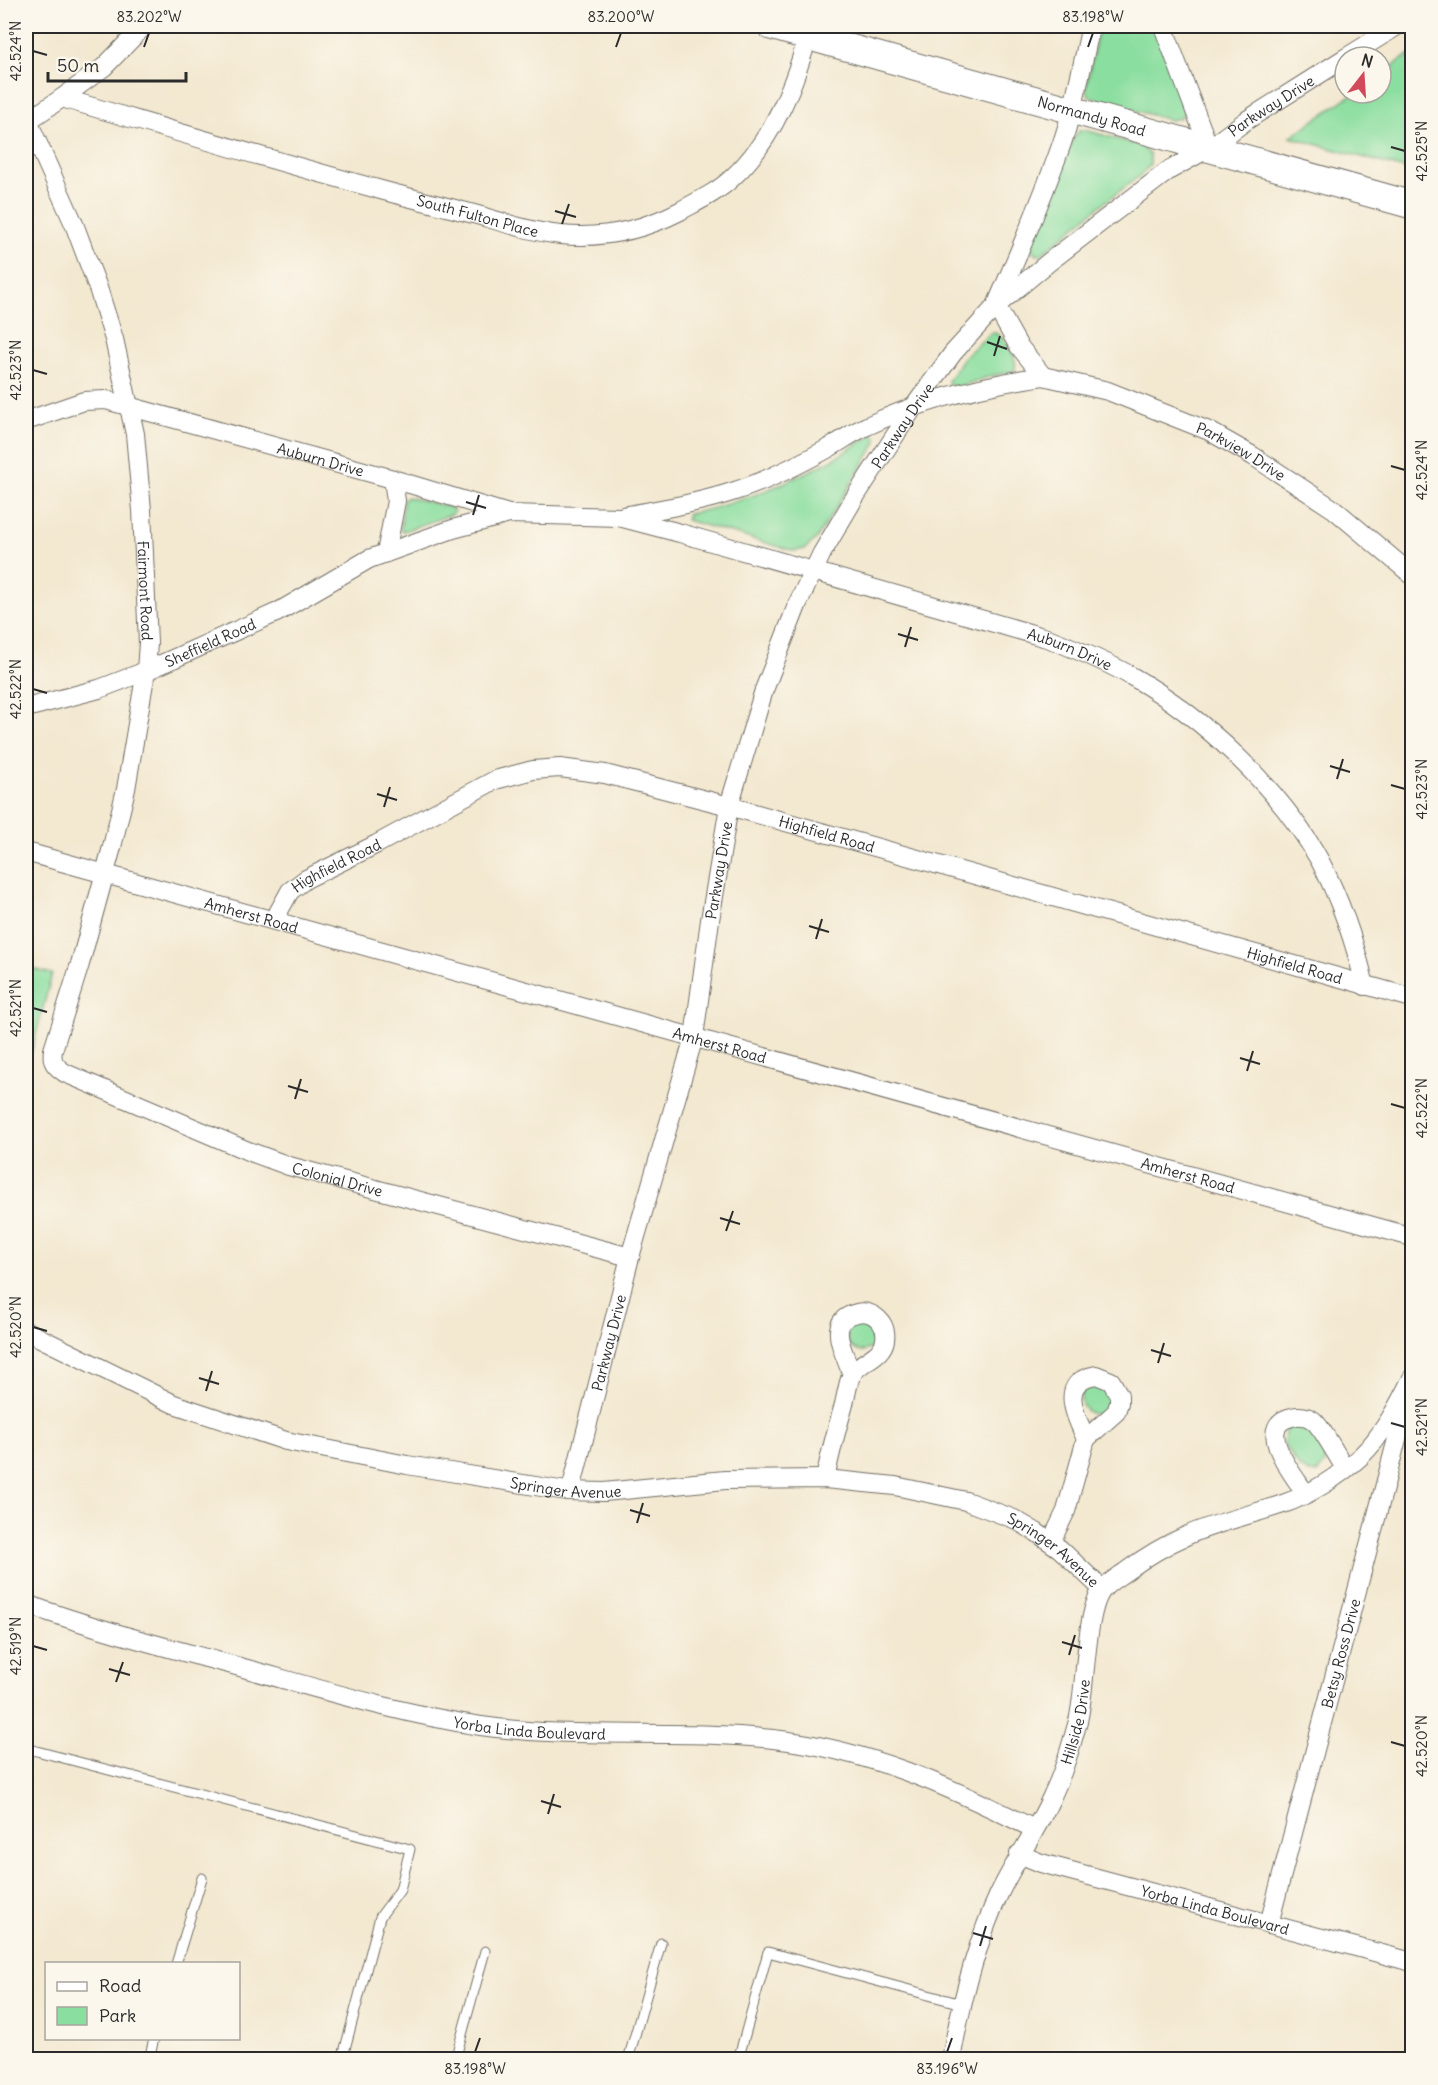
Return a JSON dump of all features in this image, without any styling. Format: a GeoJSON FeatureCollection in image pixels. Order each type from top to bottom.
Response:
{"type":"FeatureCollection","features":[{"type":"Feature","properties":{"kind":"street"},"geometry":{"type":"LineString","coordinates":[[27,121],[104,67],[144,26]]}},
{"type":"Feature","properties":{"kind":"street","name":"Normandy Road"},"geometry":{"type":"LineString","coordinates":[[771,26],[809,31],[1072,111],[1413,205]]}},
{"type":"Feature","properties":{"kind":"street","name":"Parkway Drive"},"geometry":{"type":"LineString","coordinates":[[996,306],[1041,199],[1072,111],[1091,26]]}},
{"type":"Feature","properties":{"kind":"street"},"geometry":{"type":"LineString","coordinates":[[1163,26],[1209,148]]}},
{"type":"Feature","properties":{"kind":"street","name":"Parkway Drive"},"geometry":{"type":"LineString","coordinates":[[1367,45],[1397,26]]}},
{"type":"Feature","properties":{"kind":"street","name":"South Fulton Place"},"geometry":{"type":"LineString","coordinates":[[62,98],[342,180],[527,229],[564,235],[607,234],[662,220],[715,191],[732,178],[754,154],[782,108],[798,68],[809,31]]}},
{"type":"Feature","properties":{"kind":"street","name":"Parkway Drive"},"geometry":{"type":"LineString","coordinates":[[571,1491],[630,1257],[694,1037],[729,806],[764,690],[798,603],[814,570],[855,497],[913,408],[952,353],[996,306],[1049,262],[1168,171],[1209,148],[1247,120],[1333,66]]}},
{"type":"Feature","properties":{"kind":"street","name":"Fairmont Road"},"geometry":{"type":"LineString","coordinates":[[27,121],[74,224],[114,339],[135,434],[142,510],[148,643],[146,671],[126,789],[80,964],[53,1050],[52,1059],[56,1066]]}},
{"type":"Feature","properties":{"kind":"street"},"geometry":{"type":"LineString","coordinates":[[996,306],[1018,345],[1043,376]]}},
{"type":"Feature","properties":{"kind":"street","name":"Parkview Drive"},"geometry":{"type":"LineString","coordinates":[[913,408],[986,385],[1043,376],[1108,391],[1209,431],[1254,456],[1335,510],[1413,576]]}},
{"type":"Feature","properties":{"kind":"street","name":"Auburn Drive"},"geometry":{"type":"LineString","coordinates":[[26,421],[84,401],[102,400],[128,405],[393,479],[509,514],[619,517],[697,502],[737,491],[781,473],[865,426],[913,408]]}},
{"type":"Feature","properties":{"kind":"street"},"geometry":{"type":"LineString","coordinates":[[386,552],[396,501],[393,479]]}},
{"type":"Feature","properties":{"kind":"street","name":"Sheffield Road"},"geometry":{"type":"LineString","coordinates":[[26,708],[99,689],[146,671],[278,612],[369,559],[386,552],[453,529],[509,514]]}},
{"type":"Feature","properties":{"kind":"street","name":"Auburn Drive"},"geometry":{"type":"LineString","coordinates":[[619,517],[814,570],[1050,639],[1132,676],[1171,700],[1226,746],[1262,782],[1296,824],[1319,861],[1344,913],[1356,946],[1365,986]]}},
{"type":"Feature","properties":{"kind":"street","name":"Highfield Road"},"geometry":{"type":"LineString","coordinates":[[274,921],[290,891],[306,879],[378,844],[476,789],[513,774],[542,769],[582,770],[729,806],[1413,998]]}},
{"type":"Feature","properties":{"kind":"street","name":"Amherst Road"},"geometry":{"type":"LineString","coordinates":[[26,852],[1413,1237]]}},
{"type":"Feature","properties":{"kind":"street","name":"Colonial Drive"},"geometry":{"type":"LineString","coordinates":[[56,1066],[65,1073],[248,1151],[289,1166],[630,1257]]}},
{"type":"Feature","properties":{"kind":"street","name":"Springer Avenue"},"geometry":{"type":"LineString","coordinates":[[26,1331],[174,1404],[286,1441],[407,1465],[571,1491],[604,1492],[725,1480],[825,1479],[878,1484],[966,1501],[1014,1519],[1051,1542],[1102,1589]]}},
{"type":"Feature","properties":{"kind":"street"},"geometry":{"type":"LineString","coordinates":[[825,1479],[852,1375]]}},
{"type":"Feature","properties":{"kind":"street"},"geometry":{"type":"LineString","coordinates":[[1102,1589],[1168,1544],[1222,1523],[1284,1504],[1306,1494],[1345,1468],[1359,1458],[1373,1443],[1392,1417],[1413,1379]]}},
{"type":"Feature","properties":{"kind":"street","name":"Betsy Ross Drive"},"geometry":{"type":"LineString","coordinates":[[1269,1924],[1413,1379]]}},
{"type":"Feature","properties":{"kind":"street"},"geometry":{"type":"LineString","coordinates":[[1306,1494],[1276,1448],[1274,1439],[1276,1428],[1284,1419],[1305,1416],[1314,1421],[1345,1468]]}},
{"type":"Feature","properties":{"kind":"street"},"geometry":{"type":"LineString","coordinates":[[1051,1542],[1066,1511],[1086,1439]]}},
{"type":"Feature","properties":{"kind":"street","name":"Hillside Drive"},"geometry":{"type":"LineString","coordinates":[[951,2060],[962,2004],[990,1915],[1019,1854],[1053,1794],[1079,1719],[1093,1610],[1102,1589]]}},
{"type":"Feature","properties":{"kind":"street","name":"Yorba Linda Boulevard"},"geometry":{"type":"LineString","coordinates":[[26,1604],[73,1621],[152,1643],[432,1717],[482,1726],[537,1732],[604,1735],[717,1734],[819,1746],[859,1755],[913,1773],[981,1802],[1034,1829]]}},
{"type":"Feature","properties":{"kind":"street","name":"Yorba Linda Boulevard"},"geometry":{"type":"LineString","coordinates":[[1019,1854],[1041,1863],[1413,1962]]}},
{"type":"Feature","properties":{"kind":"lane"},"geometry":{"type":"LineString","coordinates":[[26,1762],[27,1748],[410,1849],[400,1890],[380,1917],[342,2060]]}},
{"type":"Feature","properties":{"kind":"lane"},"geometry":{"type":"LineString","coordinates":[[177,1962],[202,1878]]}},
{"type":"Feature","properties":{"kind":"lane"},"geometry":{"type":"LineString","coordinates":[[628,2060],[661,1943]]}},
{"type":"Feature","properties":{"kind":"lane"},"geometry":{"type":"LineString","coordinates":[[455,2060],[485,1951]]}},
{"type":"Feature","properties":{"kind":"lane"},"geometry":{"type":"LineString","coordinates":[[738,2060],[768,1952],[962,2004]]}},
{"type":"Feature","properties":{"kind":"lane"},"geometry":{"type":"LineString","coordinates":[[149,2060],[154,2040]]}},
{"type":"Feature","properties":{"kind":"green space"},"geometry":{"type":"Polygon","coordinates":[[[1099,26],[1157,26],[1184,107],[1184,113],[1180,118],[1170,120],[1089,96],[1086,88],[1099,26]]]}},
{"type":"Feature","properties":{"kind":"green space"},"geometry":{"type":"Polygon","coordinates":[[[1412,53],[1412,171],[1290,137],[1337,105],[1393,105],[1393,66],[1412,53]]]}},
{"type":"Feature","properties":{"kind":"green space"},"geometry":{"type":"Polygon","coordinates":[[[1085,130],[1142,146],[1150,155],[1150,165],[1142,174],[1047,250],[1036,254],[1030,248],[1073,139],[1079,131],[1085,130]]]}},
{"type":"Feature","properties":{"kind":"green space"},"geometry":{"type":"Polygon","coordinates":[[[992,332],[1001,337],[1009,347],[1014,358],[1015,369],[958,387],[949,385],[948,381],[964,357],[992,332]]]}},
{"type":"Feature","properties":{"kind":"green space"},"geometry":{"type":"Polygon","coordinates":[[[874,435],[877,442],[817,538],[805,549],[794,551],[686,520],[688,514],[742,500],[792,479],[832,460],[874,435]]]}},
{"type":"Feature","properties":{"kind":"green space"},"geometry":{"type":"Polygon","coordinates":[[[407,497],[450,507],[454,511],[453,514],[404,531],[401,530],[403,501],[407,497]]]}},
{"type":"Feature","properties":{"kind":"green space"},"geometry":{"type":"Polygon","coordinates":[[[26,967],[52,974],[26,1072],[26,967]]]}},
{"type":"Feature","properties":{"kind":"green space"},"geometry":{"type":"Polygon","coordinates":[[[862,1321],[872,1326],[877,1336],[872,1346],[862,1351],[852,1346],[847,1336],[852,1326],[862,1321]]]}},
{"type":"Feature","properties":{"kind":"green space"},"geometry":{"type":"Polygon","coordinates":[[[1096,1384],[1106,1389],[1111,1399],[1106,1409],[1096,1414],[1086,1409],[1081,1399],[1086,1389],[1096,1384]]]}},
{"type":"Feature","properties":{"kind":"green space"},"geometry":{"type":"Polygon","coordinates":[[[1299,1423],[1313,1435],[1324,1452],[1325,1464],[1317,1473],[1309,1473],[1299,1467],[1284,1444],[1285,1430],[1299,1423]]]}}]}
